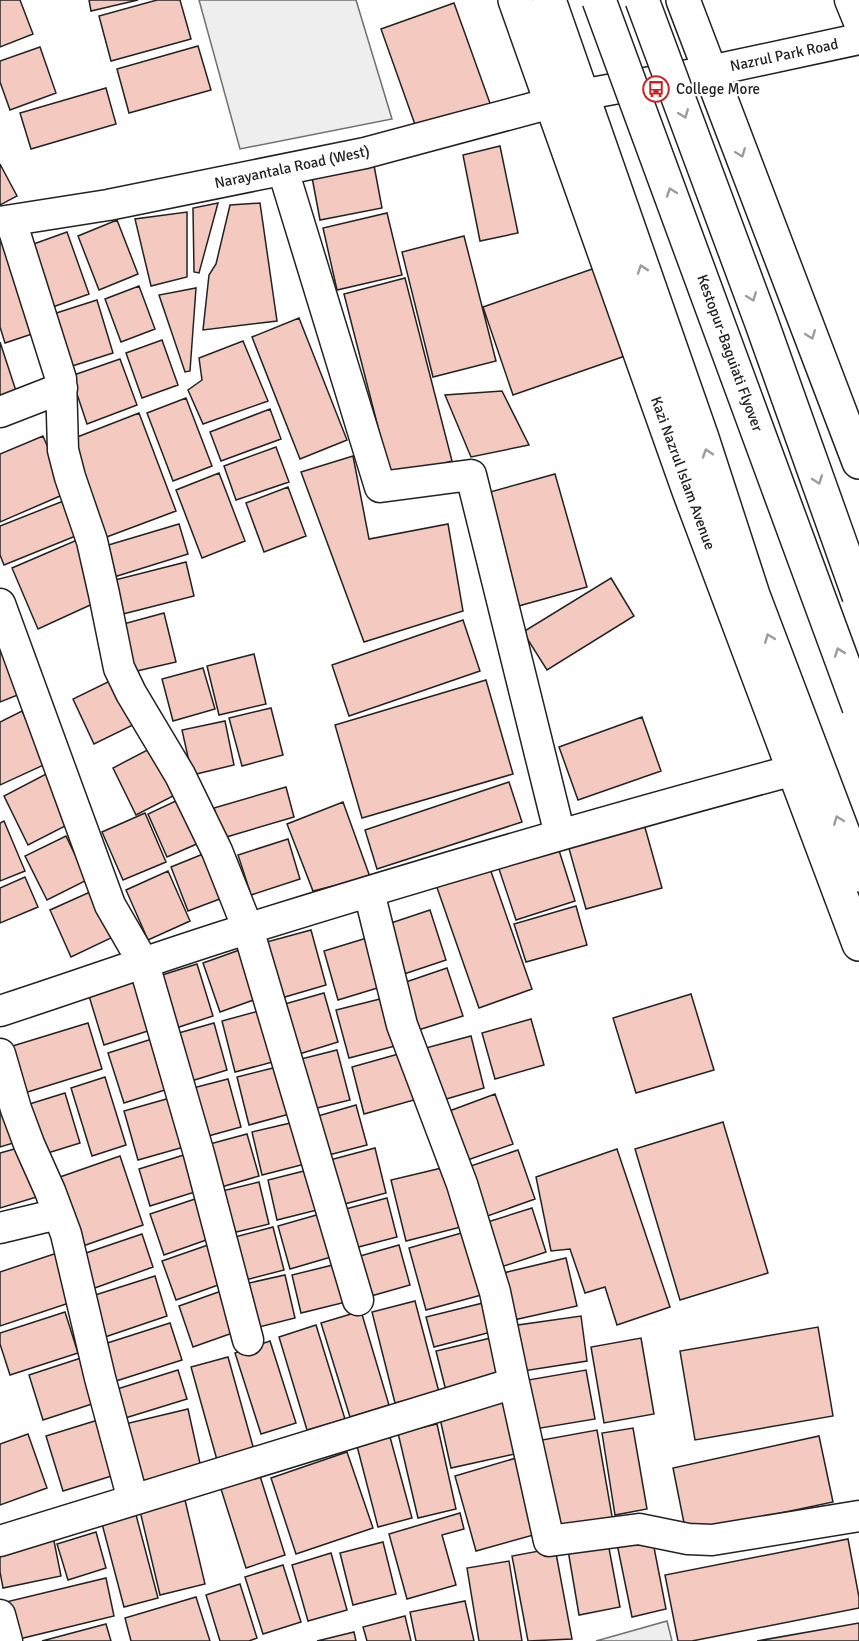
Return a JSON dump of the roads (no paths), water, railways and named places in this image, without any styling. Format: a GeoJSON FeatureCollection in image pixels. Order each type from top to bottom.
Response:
{"type":"FeatureCollection","features":[{"type":"Feature","properties":{"kind":"main road","name":"Kazi Nazrul Islam Avenue"},"geometry":{"type":"LineString","coordinates":[[515,0],[689,491],[859,944]]}},
{"type":"Feature","properties":{"kind":"main road","name":"Kazi Nazrul Islam Avenue"},"geometry":{"type":"LineString","coordinates":[[549,0],[702,438],[753,595],[859,875]]}},
{"type":"Feature","properties":{"kind":"main road","name":"Kestopur-Baguiati Flyover"},"geometry":{"type":"LineString","coordinates":[[599,0],[859,706]]}},
{"type":"Feature","properties":{"kind":"main road"},"geometry":{"type":"LineString","coordinates":[[642,0],[859,596]]}},
{"type":"Feature","properties":{"kind":"main road"},"geometry":{"type":"LineString","coordinates":[[682,0],[859,462]]}},
{"type":"Feature","properties":{"kind":"street"},"geometry":{"type":"LineString","coordinates":[[850,0],[859,22]]}},
{"type":"Feature","properties":{"kind":"street","name":"Nazrul Park Road"},"geometry":{"type":"LineString","coordinates":[[581,95],[710,71],[859,39]]}},
{"type":"Feature","properties":{"kind":"street","name":"Narayantala Road (West)"},"geometry":{"type":"LineString","coordinates":[[5,221],[108,205],[365,153],[581,95]]}},
{"type":"Feature","properties":{"kind":"street"},"geometry":{"type":"LineString","coordinates":[[283,170],[380,487],[471,475],[560,835]]}},
{"type":"Feature","properties":{"kind":"street"},"geometry":{"type":"LineString","coordinates":[[5,221],[61,379],[63,450],[92,542],[119,668],[131,693],[180,775],[217,851],[248,929],[358,1300]]}},
{"type":"Feature","properties":{"kind":"street"},"geometry":{"type":"LineString","coordinates":[[0,412],[62,388]]}},
{"type":"Feature","properties":{"kind":"street"},"geometry":{"type":"LineString","coordinates":[[0,604],[110,905],[144,963],[199,1154],[248,1340]]}},
{"type":"Feature","properties":{"kind":"street"},"geometry":{"type":"LineString","coordinates":[[0,1011],[248,929],[369,892],[560,835],[794,770]]}},
{"type":"Feature","properties":{"kind":"street"},"geometry":{"type":"LineString","coordinates":[[369,892],[402,1025],[462,1184],[495,1292],[549,1541],[639,1529],[688,1539],[712,1540],[859,1516]]}},
{"type":"Feature","properties":{"kind":"street"},"geometry":{"type":"LineString","coordinates":[[0,1054],[19,1117],[66,1234],[100,1378],[133,1500]]}},
{"type":"Feature","properties":{"kind":"street"},"geometry":{"type":"LineString","coordinates":[[0,1228],[58,1214]]}},
{"type":"Feature","properties":{"kind":"street"},"geometry":{"type":"LineString","coordinates":[[0,1540],[514,1383]]}},
{"type":"Feature","properties":{"kind":"street"},"geometry":{"type":"LineString","coordinates":[[0,1614],[7,1641]]}},
{"type":"Feature","properties":{"kind":"place","name":"College More"},"geometry":{"type":"Point","coordinates":[656,89]}}]}
